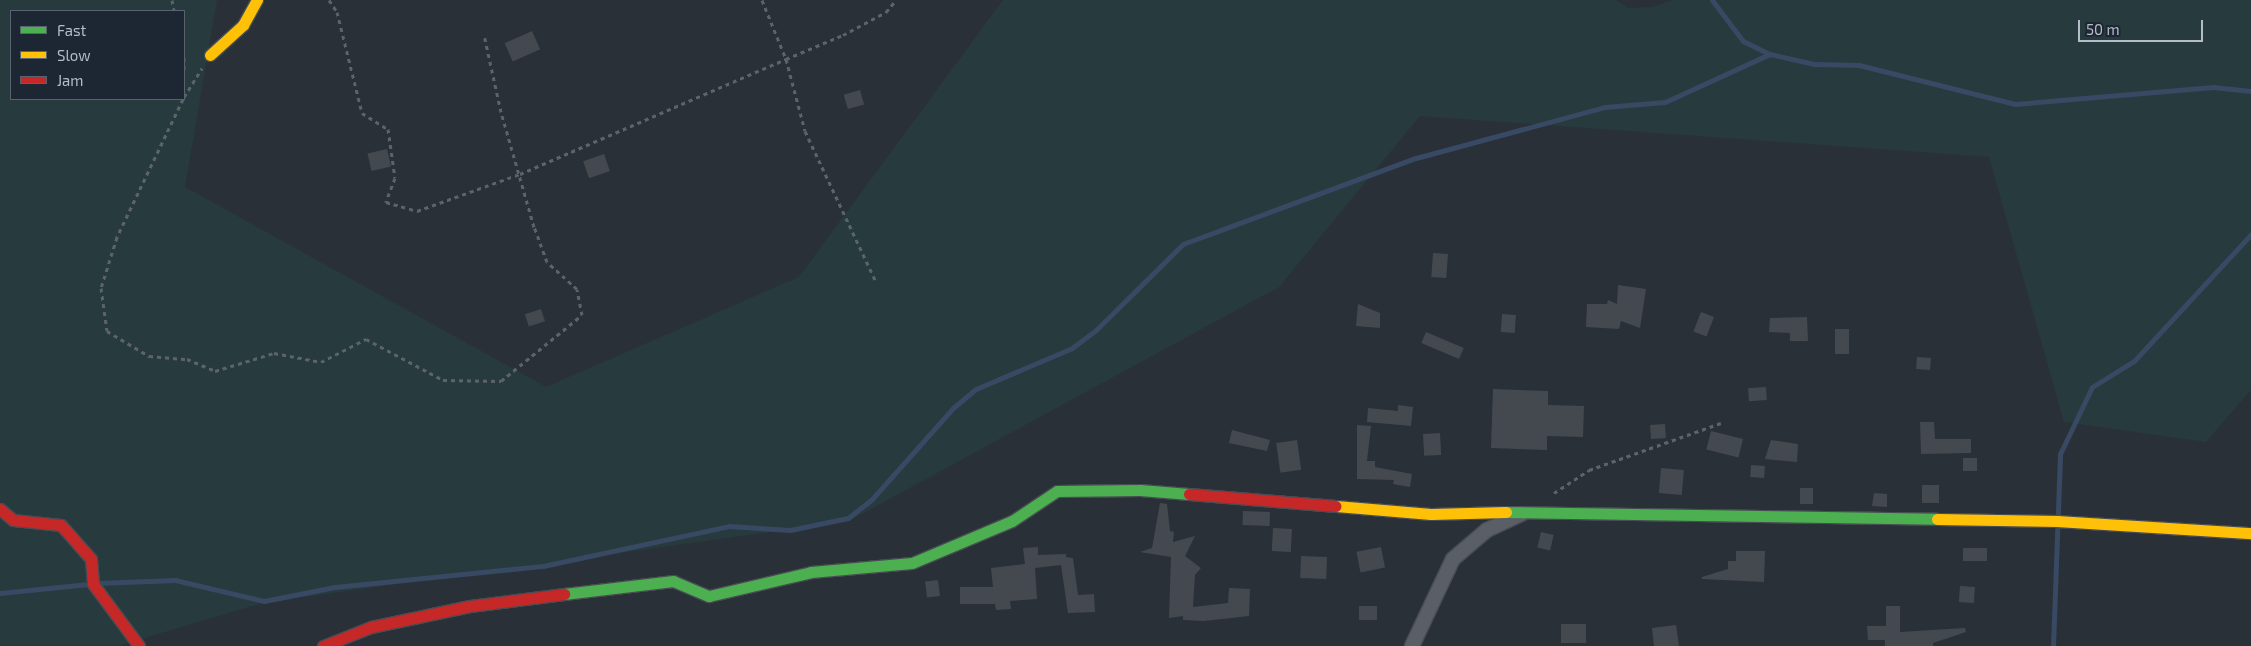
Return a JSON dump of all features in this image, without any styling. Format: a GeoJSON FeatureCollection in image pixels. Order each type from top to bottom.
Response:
{"type":"FeatureCollection","features":[{"type":"Feature","properties":{"kind":"street"},"geometry":{"type":"LineString","coordinates":[[210,55],[243,25],[257,0]]}},
{"type":"Feature","properties":{"kind":"street"},"geometry":{"type":"LineString","coordinates":[[323,646],[371,627],[470,606],[673,581],[709,596],[811,572],[912,564],[1012,521],[1056,491],[1140,490],[1431,514],[1528,511],[2058,521],[2251,533]]}},
{"type":"Feature","properties":{"kind":"street"},"geometry":{"type":"LineString","coordinates":[[0,509],[13,520],[61,525],[91,560],[93,584],[139,646]]}},
{"type":"Feature","properties":{"kind":"street"},"geometry":{"type":"LineString","coordinates":[[1412,646],[1453,559],[1487,530],[1528,511]]}},
{"type":"Feature","properties":{"kind":"path"},"geometry":{"type":"LineString","coordinates":[[328,0],[337,12],[362,113],[388,129],[395,178],[386,202],[417,211],[520,174],[843,35],[886,12],[896,0]]}},
{"type":"Feature","properties":{"kind":"path"},"geometry":{"type":"LineString","coordinates":[[762,0],[786,59],[805,131],[876,282]]}},
{"type":"Feature","properties":{"kind":"path"},"geometry":{"type":"LineString","coordinates":[[181,100],[117,237],[101,288],[107,331],[149,356],[187,359],[215,371],[274,353],[321,362],[366,338],[443,380],[502,382],[582,315],[577,289],[547,262],[534,227],[520,174],[500,112],[484,35]]}},
{"type":"Feature","properties":{"kind":"path"},"geometry":{"type":"LineString","coordinates":[[185,93],[210,55]]}},
{"type":"Feature","properties":{"kind":"path"},"geometry":{"type":"LineString","coordinates":[[1551,496],[1589,470],[1721,424]]}},
{"type":"Feature","properties":{"kind":"green space"},"geometry":{"type":"Polygon","coordinates":[[[0,0],[217,0],[185,187],[546,387],[799,277],[1003,0],[1616,0],[1628,8],[1653,7],[1672,0],[2251,0],[2251,390],[2206,442],[2064,422],[1989,157],[1420,116],[1279,287],[849,521],[262,603],[118,646],[0,646],[0,0]]]}},
{"type":"Feature","properties":{"kind":"building"},"geometry":{"type":"Polygon","coordinates":[[[532,31],[540,49],[513,61],[505,43],[532,31]]]}},
{"type":"Feature","properties":{"kind":"building"},"geometry":{"type":"Polygon","coordinates":[[[860,90],[864,104],[848,109],[844,95],[860,90]]]}},
{"type":"Feature","properties":{"kind":"building"},"geometry":{"type":"Polygon","coordinates":[[[387,149],[391,167],[372,171],[368,153],[387,149]]]}},
{"type":"Feature","properties":{"kind":"building"},"geometry":{"type":"Polygon","coordinates":[[[604,154],[610,171],[589,178],[583,161],[604,154]]]}},
{"type":"Feature","properties":{"kind":"building"},"geometry":{"type":"Polygon","coordinates":[[[1433,253],[1448,254],[1446,278],[1431,277],[1433,253]]]}},
{"type":"Feature","properties":{"kind":"building"},"geometry":{"type":"Polygon","coordinates":[[[1618,285],[1646,289],[1640,328],[1621,321],[1619,329],[1586,327],[1587,304],[1607,304],[1608,300],[1617,304],[1618,285]]]}},
{"type":"Feature","properties":{"kind":"building"},"geometry":{"type":"Polygon","coordinates":[[[1358,304],[1380,313],[1380,328],[1356,326],[1358,304]]]}},
{"type":"Feature","properties":{"kind":"building"},"geometry":{"type":"Polygon","coordinates":[[[541,309],[545,321],[529,327],[525,314],[541,309]]]}},
{"type":"Feature","properties":{"kind":"building"},"geometry":{"type":"Polygon","coordinates":[[[1701,312],[1714,317],[1707,337],[1693,332],[1701,312]]]}},
{"type":"Feature","properties":{"kind":"building"},"geometry":{"type":"Polygon","coordinates":[[[1502,314],[1516,315],[1515,333],[1501,332],[1502,314]]]}},
{"type":"Feature","properties":{"kind":"building"},"geometry":{"type":"Polygon","coordinates":[[[1807,317],[1808,341],[1790,341],[1790,333],[1769,332],[1770,318],[1807,317]]]}},
{"type":"Feature","properties":{"kind":"building"},"geometry":{"type":"Polygon","coordinates":[[[1835,329],[1849,329],[1849,354],[1835,354],[1835,329]]]}},
{"type":"Feature","properties":{"kind":"building"},"geometry":{"type":"Polygon","coordinates":[[[1426,332],[1464,348],[1459,359],[1421,343],[1426,332]]]}},
{"type":"Feature","properties":{"kind":"building"},"geometry":{"type":"Polygon","coordinates":[[[1917,357],[1931,358],[1930,370],[1916,369],[1917,357]]]}},
{"type":"Feature","properties":{"kind":"building"},"geometry":{"type":"Polygon","coordinates":[[[1766,387],[1767,400],[1749,401],[1748,388],[1766,387]]]}},
{"type":"Feature","properties":{"kind":"building"},"geometry":{"type":"Polygon","coordinates":[[[1493,389],[1548,391],[1548,405],[1584,406],[1583,437],[1547,436],[1547,450],[1491,448],[1493,389]]]}},
{"type":"Feature","properties":{"kind":"building"},"geometry":{"type":"Polygon","coordinates":[[[1398,405],[1413,407],[1411,426],[1367,422],[1368,408],[1398,411],[1398,405]]]}},
{"type":"Feature","properties":{"kind":"building"},"geometry":{"type":"Polygon","coordinates":[[[1920,422],[1934,422],[1935,439],[1971,439],[1971,453],[1921,454],[1920,422]]]}},
{"type":"Feature","properties":{"kind":"building"},"geometry":{"type":"Polygon","coordinates":[[[1665,424],[1666,438],[1651,439],[1650,425],[1665,424]]]}},
{"type":"Feature","properties":{"kind":"building"},"geometry":{"type":"Polygon","coordinates":[[[1357,425],[1371,426],[1367,461],[1375,461],[1375,467],[1412,474],[1410,487],[1393,484],[1394,480],[1357,479],[1357,425]]]}},
{"type":"Feature","properties":{"kind":"building"},"geometry":{"type":"Polygon","coordinates":[[[1232,430],[1270,440],[1267,451],[1229,443],[1232,430]]]}},
{"type":"Feature","properties":{"kind":"building"},"geometry":{"type":"Polygon","coordinates":[[[1711,431],[1743,439],[1738,457],[1706,449],[1711,431]]]}},
{"type":"Feature","properties":{"kind":"building"},"geometry":{"type":"Polygon","coordinates":[[[1440,433],[1441,455],[1424,456],[1423,434],[1440,433]]]}},
{"type":"Feature","properties":{"kind":"building"},"geometry":{"type":"Polygon","coordinates":[[[1297,440],[1301,470],[1280,473],[1276,443],[1297,440]]]}},
{"type":"Feature","properties":{"kind":"building"},"geometry":{"type":"Polygon","coordinates":[[[1771,440],[1798,444],[1797,462],[1765,459],[1771,440]]]}},
{"type":"Feature","properties":{"kind":"building"},"geometry":{"type":"Polygon","coordinates":[[[1963,458],[1977,458],[1977,471],[1963,471],[1963,458]]]}},
{"type":"Feature","properties":{"kind":"building"},"geometry":{"type":"Polygon","coordinates":[[[1751,465],[1765,466],[1764,478],[1750,477],[1751,465]]]}},
{"type":"Feature","properties":{"kind":"building"},"geometry":{"type":"Polygon","coordinates":[[[1661,468],[1684,470],[1682,495],[1659,493],[1661,468]]]}},
{"type":"Feature","properties":{"kind":"building"},"geometry":{"type":"Polygon","coordinates":[[[1922,485],[1939,485],[1939,503],[1922,503],[1922,485]]]}},
{"type":"Feature","properties":{"kind":"building"},"geometry":{"type":"Polygon","coordinates":[[[1800,488],[1813,488],[1813,504],[1800,504],[1800,488]]]}},
{"type":"Feature","properties":{"kind":"building"},"geometry":{"type":"Polygon","coordinates":[[[1874,493],[1887,494],[1887,507],[1872,506],[1874,493]]]}},
{"type":"Feature","properties":{"kind":"building"},"geometry":{"type":"Polygon","coordinates":[[[1160,503],[1167,504],[1170,531],[1174,532],[1173,542],[1195,536],[1185,556],[1201,568],[1195,575],[1193,607],[1228,603],[1229,588],[1250,589],[1249,616],[1204,621],[1183,620],[1183,616],[1169,618],[1171,557],[1140,552],[1152,548],[1160,503]]]}},
{"type":"Feature","properties":{"kind":"building"},"geometry":{"type":"Polygon","coordinates":[[[1243,511],[1270,512],[1269,526],[1243,525],[1243,511]]]}},
{"type":"Feature","properties":{"kind":"building"},"geometry":{"type":"Polygon","coordinates":[[[1273,528],[1292,529],[1291,552],[1272,551],[1273,528]]]}},
{"type":"Feature","properties":{"kind":"building"},"geometry":{"type":"Polygon","coordinates":[[[1541,532],[1554,535],[1550,551],[1537,548],[1541,532]]]}},
{"type":"Feature","properties":{"kind":"building"},"geometry":{"type":"Polygon","coordinates":[[[1038,547],[1038,555],[1066,554],[1066,557],[1073,558],[1078,595],[1094,594],[1095,612],[1068,613],[1061,565],[1035,568],[1037,599],[1010,601],[1011,609],[996,610],[995,604],[960,604],[960,587],[993,587],[991,568],[1025,564],[1023,548],[1038,547]]]}},
{"type":"Feature","properties":{"kind":"building"},"geometry":{"type":"Polygon","coordinates":[[[1381,547],[1385,568],[1360,572],[1356,552],[1381,547]]]}},
{"type":"Feature","properties":{"kind":"building"},"geometry":{"type":"Polygon","coordinates":[[[1963,548],[1987,548],[1987,561],[1963,561],[1963,548]]]}},
{"type":"Feature","properties":{"kind":"building"},"geometry":{"type":"Polygon","coordinates":[[[1736,551],[1765,551],[1764,582],[1702,579],[1702,577],[1728,569],[1728,561],[1736,561],[1736,551]]]}},
{"type":"Feature","properties":{"kind":"building"},"geometry":{"type":"Polygon","coordinates":[[[1301,556],[1327,557],[1326,579],[1300,578],[1301,556]]]}},
{"type":"Feature","properties":{"kind":"building"},"geometry":{"type":"Polygon","coordinates":[[[938,580],[940,596],[927,597],[925,582],[938,580]]]}},
{"type":"Feature","properties":{"kind":"building"},"geometry":{"type":"Polygon","coordinates":[[[1960,586],[1975,587],[1974,603],[1959,602],[1960,586]]]}},
{"type":"Feature","properties":{"kind":"building"},"geometry":{"type":"Polygon","coordinates":[[[1359,606],[1377,606],[1377,620],[1359,620],[1359,606]]]}},
{"type":"Feature","properties":{"kind":"building"},"geometry":{"type":"Polygon","coordinates":[[[1886,606],[1900,606],[1900,632],[1965,628],[1966,632],[1933,643],[1933,646],[1885,646],[1885,640],[1868,640],[1867,626],[1886,626],[1886,606]]]}},
{"type":"Feature","properties":{"kind":"building"},"geometry":{"type":"Polygon","coordinates":[[[1561,624],[1586,624],[1586,643],[1561,643],[1561,624]]]}},
{"type":"Feature","properties":{"kind":"building"},"geometry":{"type":"Polygon","coordinates":[[[1676,625],[1679,646],[1654,646],[1652,628],[1676,625]]]}},
{"type":"Feature","properties":{"kind":"waterway"},"geometry":{"type":"LineString","coordinates":[[1712,0],[1743,41],[1770,54],[1814,64],[1859,65],[2015,104],[2213,87],[2251,91]]}},
{"type":"Feature","properties":{"kind":"waterway"},"geometry":{"type":"LineString","coordinates":[[98,583],[175,580],[264,601],[335,587],[543,566],[729,526],[790,530],[848,518],[872,499],[953,408],[976,389],[1072,348],[1096,330],[1183,244],[1416,158],[1605,107],[1665,102],[1770,54]]}},
{"type":"Feature","properties":{"kind":"waterway"},"geometry":{"type":"LineString","coordinates":[[2053,646],[2060,454],[2092,387],[2134,361],[2251,234]]}},
{"type":"Feature","properties":{"kind":"waterway"},"geometry":{"type":"LineString","coordinates":[[0,593],[89,584]]}},
{"type":"Feature","properties":{"kind":"traffic: fast"},"geometry":{"type":"LineString","coordinates":[[564,594],[673,581],[709,596],[811,572],[912,563],[1012,521],[1057,491],[1140,490],[1189,494]]}},
{"type":"Feature","properties":{"kind":"traffic: fast"},"geometry":{"type":"LineString","coordinates":[[1506,512],[1937,519]]}},
{"type":"Feature","properties":{"kind":"traffic: slow"},"geometry":{"type":"LineString","coordinates":[[210,55],[243,25],[257,0]]}},
{"type":"Feature","properties":{"kind":"traffic: slow"},"geometry":{"type":"LineString","coordinates":[[1336,506],[1431,514],[1506,512]]}},
{"type":"Feature","properties":{"kind":"traffic: slow"},"geometry":{"type":"LineString","coordinates":[[1937,519],[2058,521],[2251,533]]}},
{"type":"Feature","properties":{"kind":"traffic: jam"},"geometry":{"type":"LineString","coordinates":[[1189,494],[1336,506]]}},
{"type":"Feature","properties":{"kind":"traffic: jam"},"geometry":{"type":"LineString","coordinates":[[0,509],[13,520],[61,525],[91,559],[93,584],[139,646]]}},
{"type":"Feature","properties":{"kind":"traffic: jam"},"geometry":{"type":"LineString","coordinates":[[323,646],[371,627],[470,606],[564,594]]}}]}
